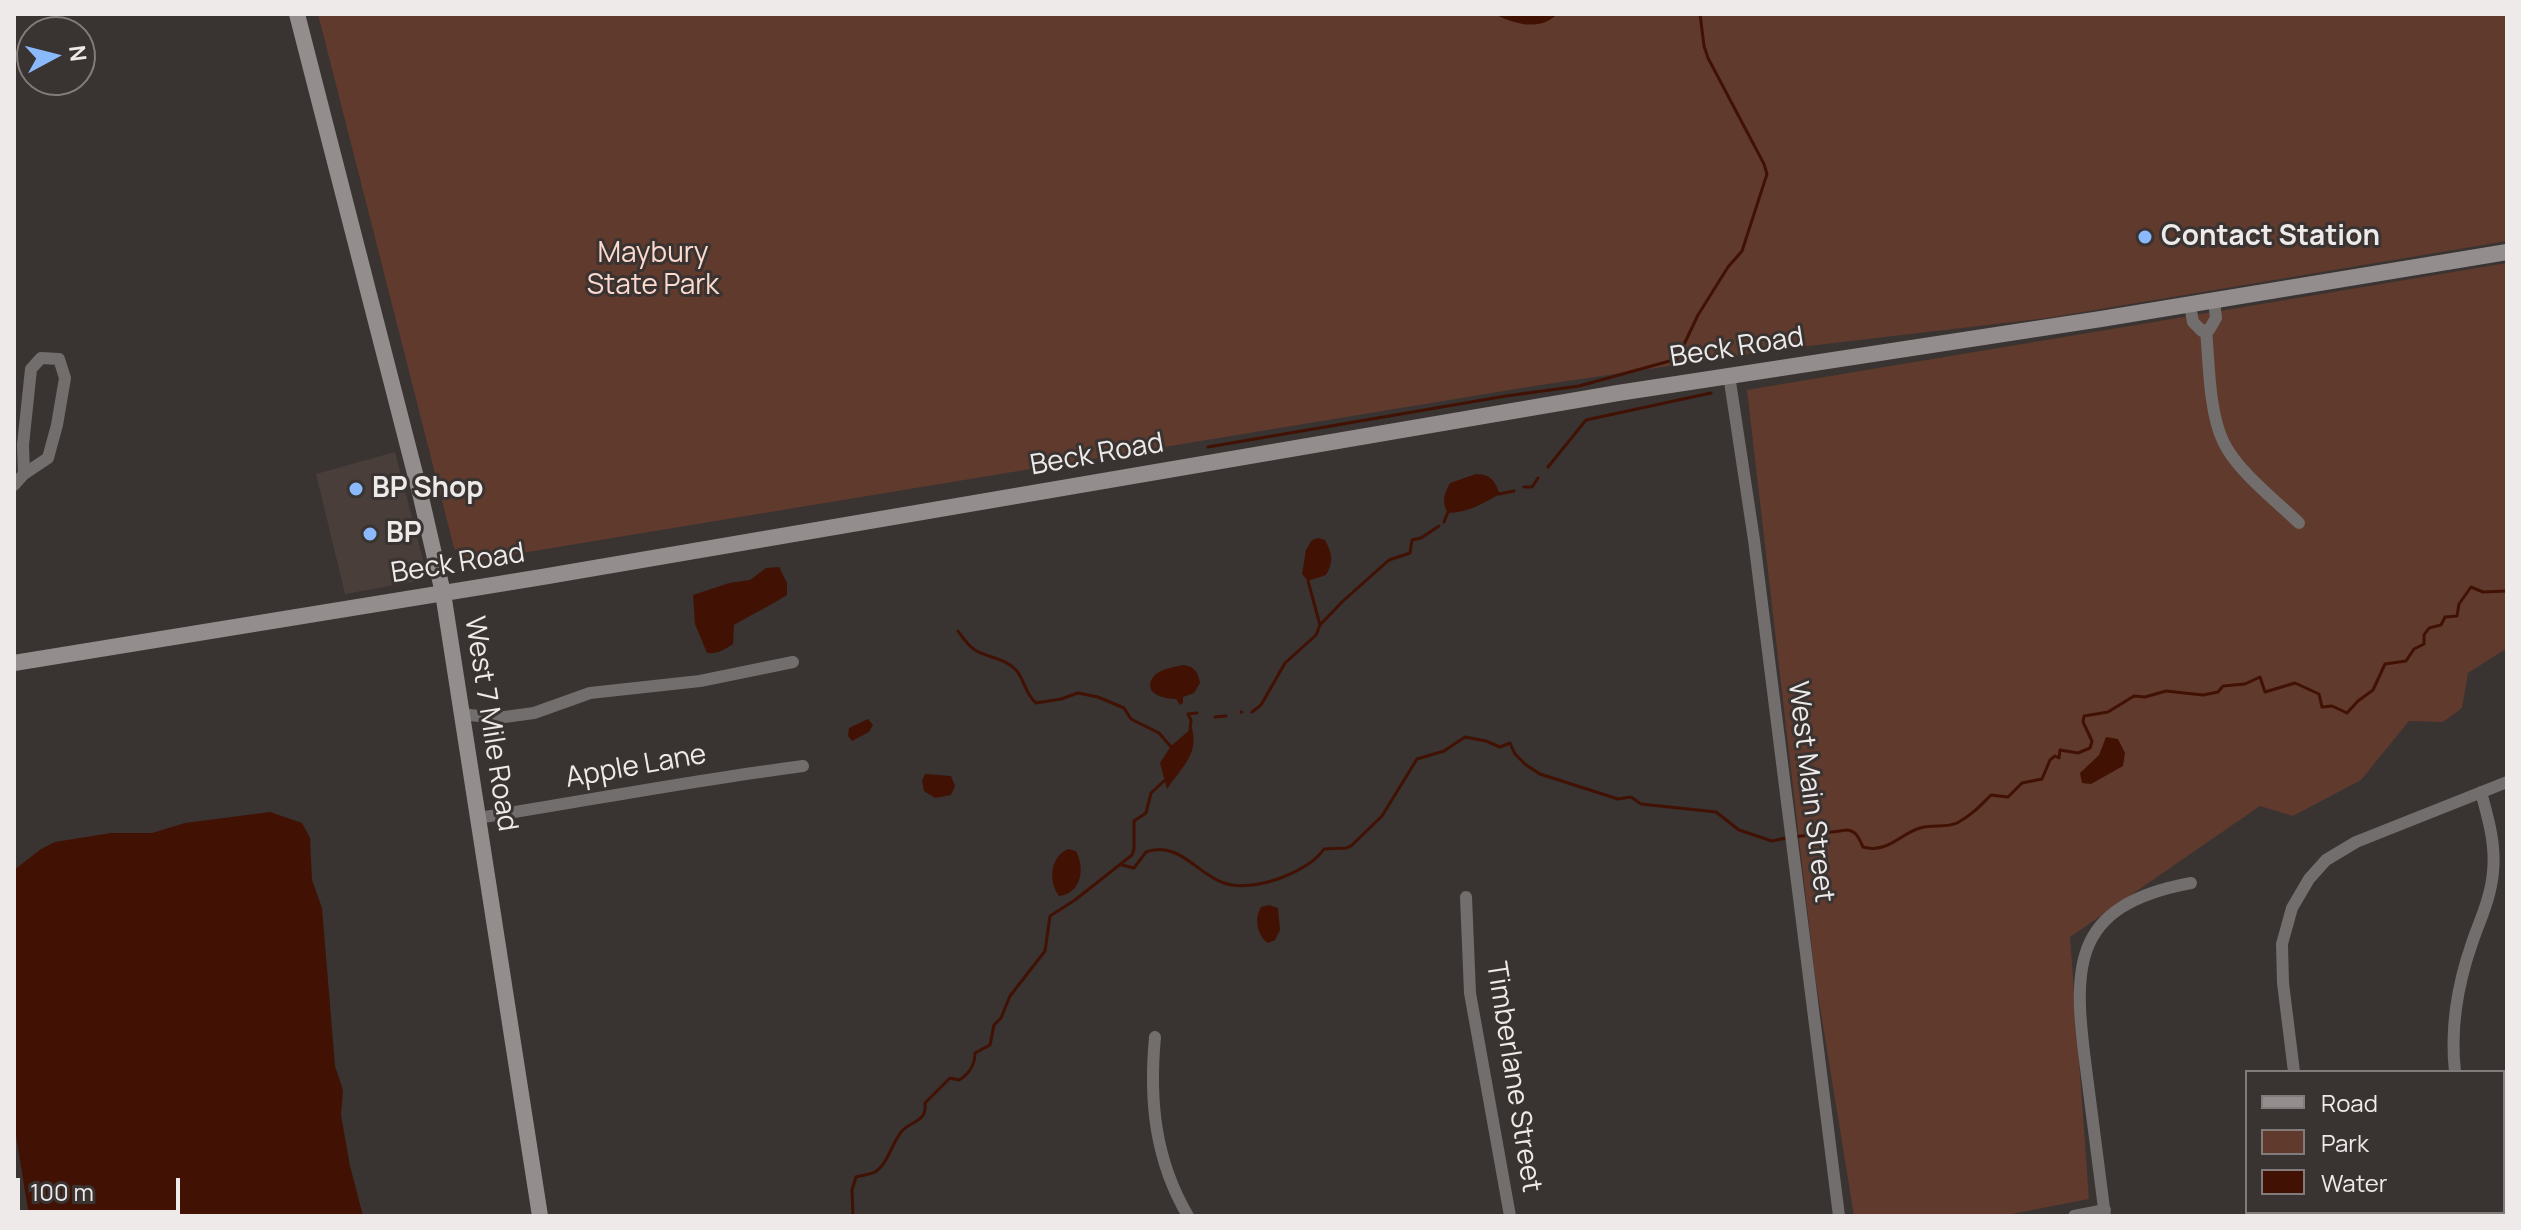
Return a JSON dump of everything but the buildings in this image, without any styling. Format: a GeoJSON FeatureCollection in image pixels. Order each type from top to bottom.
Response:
{"type":"FeatureCollection","features":[{"type":"Feature","properties":{"kind":"main road","name":"West 7 Mile Road"},"geometry":{"type":"LineString","coordinates":[[297,14],[443,593],[540,1216]]}},
{"type":"Feature","properties":{"kind":"main road","name":"Beck Road"},"geometry":{"type":"LineString","coordinates":[[14,663],[1729,375],[2190,305],[2507,252]]}},
{"type":"Feature","properties":{"kind":"street"},"geometry":{"type":"LineString","coordinates":[[2190,305],[2193,322],[2202,331],[2209,330],[2216,318],[2214,301]]}},
{"type":"Feature","properties":{"kind":"street"},"geometry":{"type":"LineString","coordinates":[[2206,330],[2222,441],[2242,467],[2299,523]]}},
{"type":"Feature","properties":{"kind":"street"},"geometry":{"type":"LineString","coordinates":[[14,485],[48,458],[65,378],[59,359],[41,358],[31,369],[23,445],[24,474]]}},
{"type":"Feature","properties":{"kind":"street","name":"West Main Street"},"geometry":{"type":"LineString","coordinates":[[1729,375],[1758,571],[1839,1216]]}},
{"type":"Feature","properties":{"kind":"street"},"geometry":{"type":"LineString","coordinates":[[461,714],[497,718],[534,713],[590,693],[700,681],[751,668],[793,662]]}},
{"type":"Feature","properties":{"kind":"street","name":"Apple Lane"},"geometry":{"type":"LineString","coordinates":[[478,818],[803,766]]}},
{"type":"Feature","properties":{"kind":"street"},"geometry":{"type":"LineString","coordinates":[[2294,1070],[2283,983],[2282,944],[2292,908],[2309,879],[2326,860],[2347,846],[2507,782]]}},
{"type":"Feature","properties":{"kind":"street"},"geometry":{"type":"LineString","coordinates":[[2455,1070],[2453,1037],[2458,991],[2488,899],[2494,870],[2492,834],[2481,792]]}},
{"type":"Feature","properties":{"kind":"street"},"geometry":{"type":"LineString","coordinates":[[2074,1216],[2105,1213],[2079,1014],[2079,979],[2083,959],[2098,928],[2125,904],[2164,888],[2191,883]]}},
{"type":"Feature","properties":{"kind":"street","name":"Timberlane Street"},"geometry":{"type":"LineString","coordinates":[[1466,897],[1472,1005],[1510,1216]]}},
{"type":"Feature","properties":{"kind":"street"},"geometry":{"type":"LineString","coordinates":[[1155,1037],[1151,1075],[1155,1126],[1169,1176],[1188,1216]]}},
{"type":"Feature","properties":{"kind":"shaded area"},"geometry":{"type":"Polygon","coordinates":[[[395,452],[424,564],[422,573],[418,581],[345,594],[316,474],[395,452]]]}},
{"type":"Feature","properties":{"kind":"green space","name":"Maybury State Park"},"geometry":{"type":"Polygon","coordinates":[[[318,14],[2507,14],[2507,241],[2047,318],[1783,349],[1534,386],[461,563],[459,553],[454,548],[318,14]]]}},
{"type":"Feature","properties":{"kind":"green space"},"geometry":{"type":"Polygon","coordinates":[[[2507,263],[2507,648],[2468,673],[2462,708],[2443,722],[2409,721],[2361,780],[2293,816],[2260,806],[2070,937],[2089,1199],[2001,1216],[1854,1216],[1815,976],[1747,390],[2507,263]]]}},
{"type":"Feature","properties":{"kind":"water"},"geometry":{"type":"Polygon","coordinates":[[[1495,14],[1557,14],[1543,23],[1528,24],[1495,14]]]}},
{"type":"Feature","properties":{"kind":"water"},"geometry":{"type":"Polygon","coordinates":[[[1476,474],[1492,479],[1500,494],[1469,509],[1448,513],[1444,498],[1450,483],[1476,474]]]}},
{"type":"Feature","properties":{"kind":"water"},"geometry":{"type":"Polygon","coordinates":[[[1312,540],[1325,540],[1331,558],[1330,566],[1326,575],[1308,581],[1302,574],[1306,550],[1312,540]]]}},
{"type":"Feature","properties":{"kind":"water"},"geometry":{"type":"Polygon","coordinates":[[[779,567],[787,583],[787,595],[734,625],[733,644],[721,651],[707,653],[695,624],[693,595],[729,583],[750,580],[766,568],[779,567]]]}},
{"type":"Feature","properties":{"kind":"water"},"geometry":{"type":"Polygon","coordinates":[[[1184,665],[1195,671],[1200,683],[1194,693],[1183,697],[1183,703],[1180,705],[1176,699],[1161,697],[1150,688],[1156,674],[1184,665]]]}},
{"type":"Feature","properties":{"kind":"water"},"geometry":{"type":"Polygon","coordinates":[[[868,719],[873,725],[869,732],[852,741],[848,736],[849,728],[868,719]]]}},
{"type":"Feature","properties":{"kind":"water"},"geometry":{"type":"Polygon","coordinates":[[[1192,728],[1191,754],[1167,789],[1160,763],[1171,746],[1192,728]]]}},
{"type":"Feature","properties":{"kind":"water"},"geometry":{"type":"Polygon","coordinates":[[[2106,737],[2118,739],[2125,753],[2123,766],[2091,784],[2082,783],[2080,773],[2099,755],[2106,737]]]}},
{"type":"Feature","properties":{"kind":"water"},"geometry":{"type":"Polygon","coordinates":[[[925,774],[951,776],[955,786],[951,795],[935,798],[924,791],[922,781],[925,774]]]}},
{"type":"Feature","properties":{"kind":"water"},"geometry":{"type":"Polygon","coordinates":[[[270,812],[302,823],[310,838],[312,880],[322,908],[335,1066],[343,1090],[341,1115],[363,1216],[29,1216],[14,1123],[14,870],[55,842],[111,833],[152,833],[185,823],[270,812]]]}},
{"type":"Feature","properties":{"kind":"water"},"geometry":{"type":"Polygon","coordinates":[[[1068,849],[1076,851],[1079,858],[1080,879],[1073,890],[1059,896],[1052,877],[1054,863],[1068,849]]]}},
{"type":"Feature","properties":{"kind":"water"},"geometry":{"type":"Polygon","coordinates":[[[1269,905],[1278,908],[1280,930],[1275,940],[1268,943],[1261,936],[1257,922],[1261,907],[1269,905]]]}},
{"type":"Feature","properties":{"kind":"waterway"},"geometry":{"type":"LineString","coordinates":[[1208,447],[1579,386],[1677,359],[1698,315],[1728,267],[1742,251],[1767,174],[1708,58],[1700,14]]}},
{"type":"Feature","properties":{"kind":"waterway"},"geometry":{"type":"LineString","coordinates":[[1548,467],[1586,420],[1711,393]]}},
{"type":"Feature","properties":{"kind":"waterway"},"geometry":{"type":"LineString","coordinates":[[1524,487],[1532,487],[1538,478]]}},
{"type":"Feature","properties":{"kind":"waterway"},"geometry":{"type":"LineString","coordinates":[[1499,494],[1514,491]]}},
{"type":"Feature","properties":{"kind":"waterway"},"geometry":{"type":"LineString","coordinates":[[1444,522],[1448,512]]}},
{"type":"Feature","properties":{"kind":"waterway"},"geometry":{"type":"LineString","coordinates":[[1252,712],[1261,705],[1285,663],[1316,635],[1320,625],[1343,601],[1389,560],[1410,553],[1412,540],[1439,526]]}},
{"type":"Feature","properties":{"kind":"waterway"},"geometry":{"type":"LineString","coordinates":[[1308,581],[1320,625]]}},
{"type":"Feature","properties":{"kind":"waterway"},"geometry":{"type":"LineString","coordinates":[[1794,837],[1847,830],[1859,838],[1863,847],[1880,848],[1920,828],[1957,823],[1991,795],[2008,797],[2022,783],[2042,779],[2050,760],[2055,756],[2059,758],[2060,750],[2078,753],[2090,748],[2092,741],[2083,722],[2084,716],[2108,712],[2134,696],[2145,697],[2166,691],[2203,695],[2218,692],[2223,686],[2245,684],[2260,677],[2265,692],[2295,683],[2319,694],[2322,707],[2332,706],[2347,713],[2373,690],[2385,664],[2406,661],[2414,649],[2424,644],[2424,635],[2429,628],[2441,625],[2445,617],[2457,616],[2459,604],[2471,587],[2483,592],[2507,591]]}},
{"type":"Feature","properties":{"kind":"waterway"},"geometry":{"type":"LineString","coordinates":[[958,631],[972,648],[1016,670],[1036,703],[1078,693],[1098,697],[1124,708],[1131,719],[1159,733],[1172,748]]}},
{"type":"Feature","properties":{"kind":"waterway"},"geometry":{"type":"LineString","coordinates":[[1190,730],[1188,714],[1197,713]]}},
{"type":"Feature","properties":{"kind":"waterway"},"geometry":{"type":"LineString","coordinates":[[1215,717],[1226,716]]}},
{"type":"Feature","properties":{"kind":"waterway"},"geometry":{"type":"LineString","coordinates":[[1122,865],[1134,868],[1146,852],[1158,850],[1178,854],[1224,883],[1249,885],[1278,879],[1306,866],[1324,849],[1351,846],[1382,816],[1417,759],[1444,751],[1465,737],[1500,747],[1510,743],[1515,754],[1540,774],[1618,799],[1631,797],[1641,804],[1716,812],[1739,830],[1772,841],[1786,838]]}},
{"type":"Feature","properties":{"kind":"waterway"},"geometry":{"type":"LineString","coordinates":[[853,1216],[852,1190],[856,1177],[880,1168],[900,1134],[922,1117],[925,1103],[950,1078],[959,1080],[966,1075],[973,1065],[975,1053],[990,1045],[994,1025],[1001,1018],[1010,996],[1045,951],[1050,916],[1132,855],[1134,821],[1146,813],[1151,793],[1165,780]]}},
{"type":"Feature","properties":{"kind":"place","name":"Contact Station"},"geometry":{"type":"Point","coordinates":[2145,237]}},
{"type":"Feature","properties":{"kind":"place","name":"BP Shop"},"geometry":{"type":"Point","coordinates":[356,489]}},
{"type":"Feature","properties":{"kind":"place","name":"BP"},"geometry":{"type":"Point","coordinates":[370,534]}}]}
